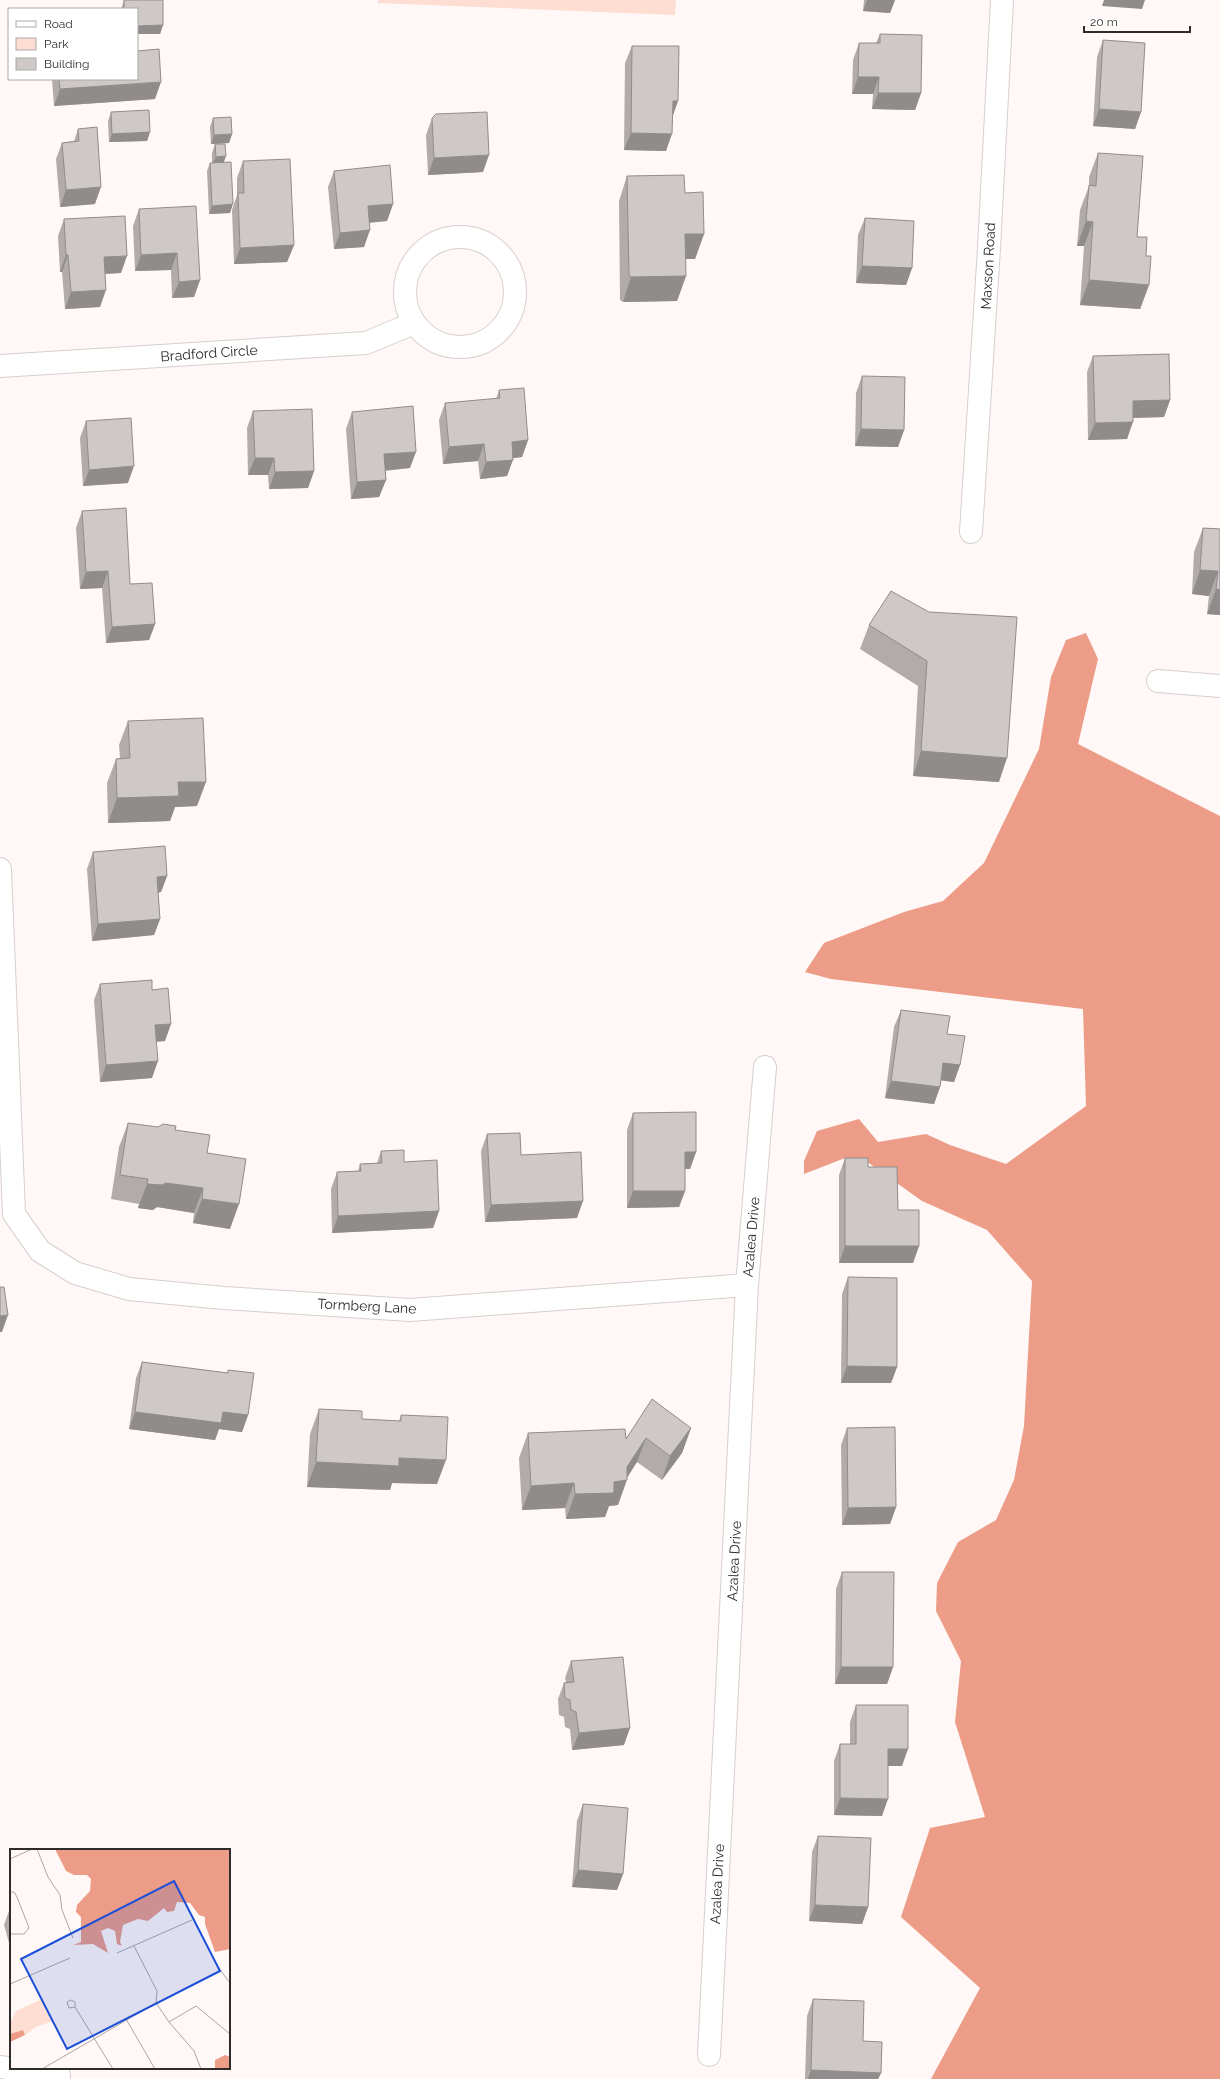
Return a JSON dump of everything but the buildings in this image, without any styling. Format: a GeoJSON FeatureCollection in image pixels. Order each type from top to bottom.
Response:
{"type":"FeatureCollection","features":[{"type":"Feature","properties":{"kind":"street","name":"Maxson Road"},"geometry":{"type":"LineString","coordinates":[[971,532],[989,248],[1002,0]]}},
{"type":"Feature","properties":{"kind":"street"},"geometry":{"type":"LineString","coordinates":[[466,237],[483,241],[498,251],[509,265],[515,283],[515,302],[509,320],[497,334],[491,338],[481,344],[462,348],[443,345],[426,336],[414,323],[406,306],[405,289],[409,271],[418,256],[432,244],[448,238],[466,237]]}},
{"type":"Feature","properties":{"kind":"street","name":"Bradford Circle"},"geometry":{"type":"LineString","coordinates":[[0,366],[366,343],[414,323]]}},
{"type":"Feature","properties":{"kind":"street"},"geometry":{"type":"LineString","coordinates":[[1158,680],[1220,686]]}},
{"type":"Feature","properties":{"kind":"street"},"geometry":{"type":"LineString","coordinates":[[0,869],[7,1214]]}},
{"type":"Feature","properties":{"kind":"street","name":"Azalea Drive"},"geometry":{"type":"LineString","coordinates":[[708,2055],[747,1286],[765,1066]]}},
{"type":"Feature","properties":{"kind":"street","name":"Tormberg Lane"},"geometry":{"type":"LineString","coordinates":[[7,1214],[40,1251],[75,1273],[137,1289],[224,1298],[410,1310],[747,1286]]}},
{"type":"Feature","properties":{"kind":"street"},"geometry":{"type":"LineString","coordinates":[[0,2067],[10,2068]]}},
{"type":"Feature","properties":{"kind":"street"},"geometry":{"type":"LineString","coordinates":[[15,2069],[59,2075]]}},
{"type":"Feature","properties":{"kind":"green space"},"geometry":{"type":"Polygon","coordinates":[[[378,0],[676,0],[675,15],[378,3],[378,0]]]}},
{"type":"Feature","properties":{"kind":"shaded area"},"geometry":{"type":"Polygon","coordinates":[[[1086,633],[1098,659],[1078,744],[1220,816],[1220,2079],[931,2079],[980,1988],[901,1917],[930,1828],[985,1817],[955,1722],[961,1661],[936,1611],[937,1583],[958,1542],[996,1520],[1014,1480],[1024,1426],[1032,1281],[987,1230],[922,1201],[866,1161],[845,1158],[804,1174],[804,1161],[817,1131],[859,1119],[878,1142],[926,1134],[950,1145],[1006,1164],[1086,1106],[1083,1009],[831,979],[805,972],[824,943],[904,912],[943,901],[984,863],[1039,749],[1051,677],[1066,640],[1086,633]]]}}]}
